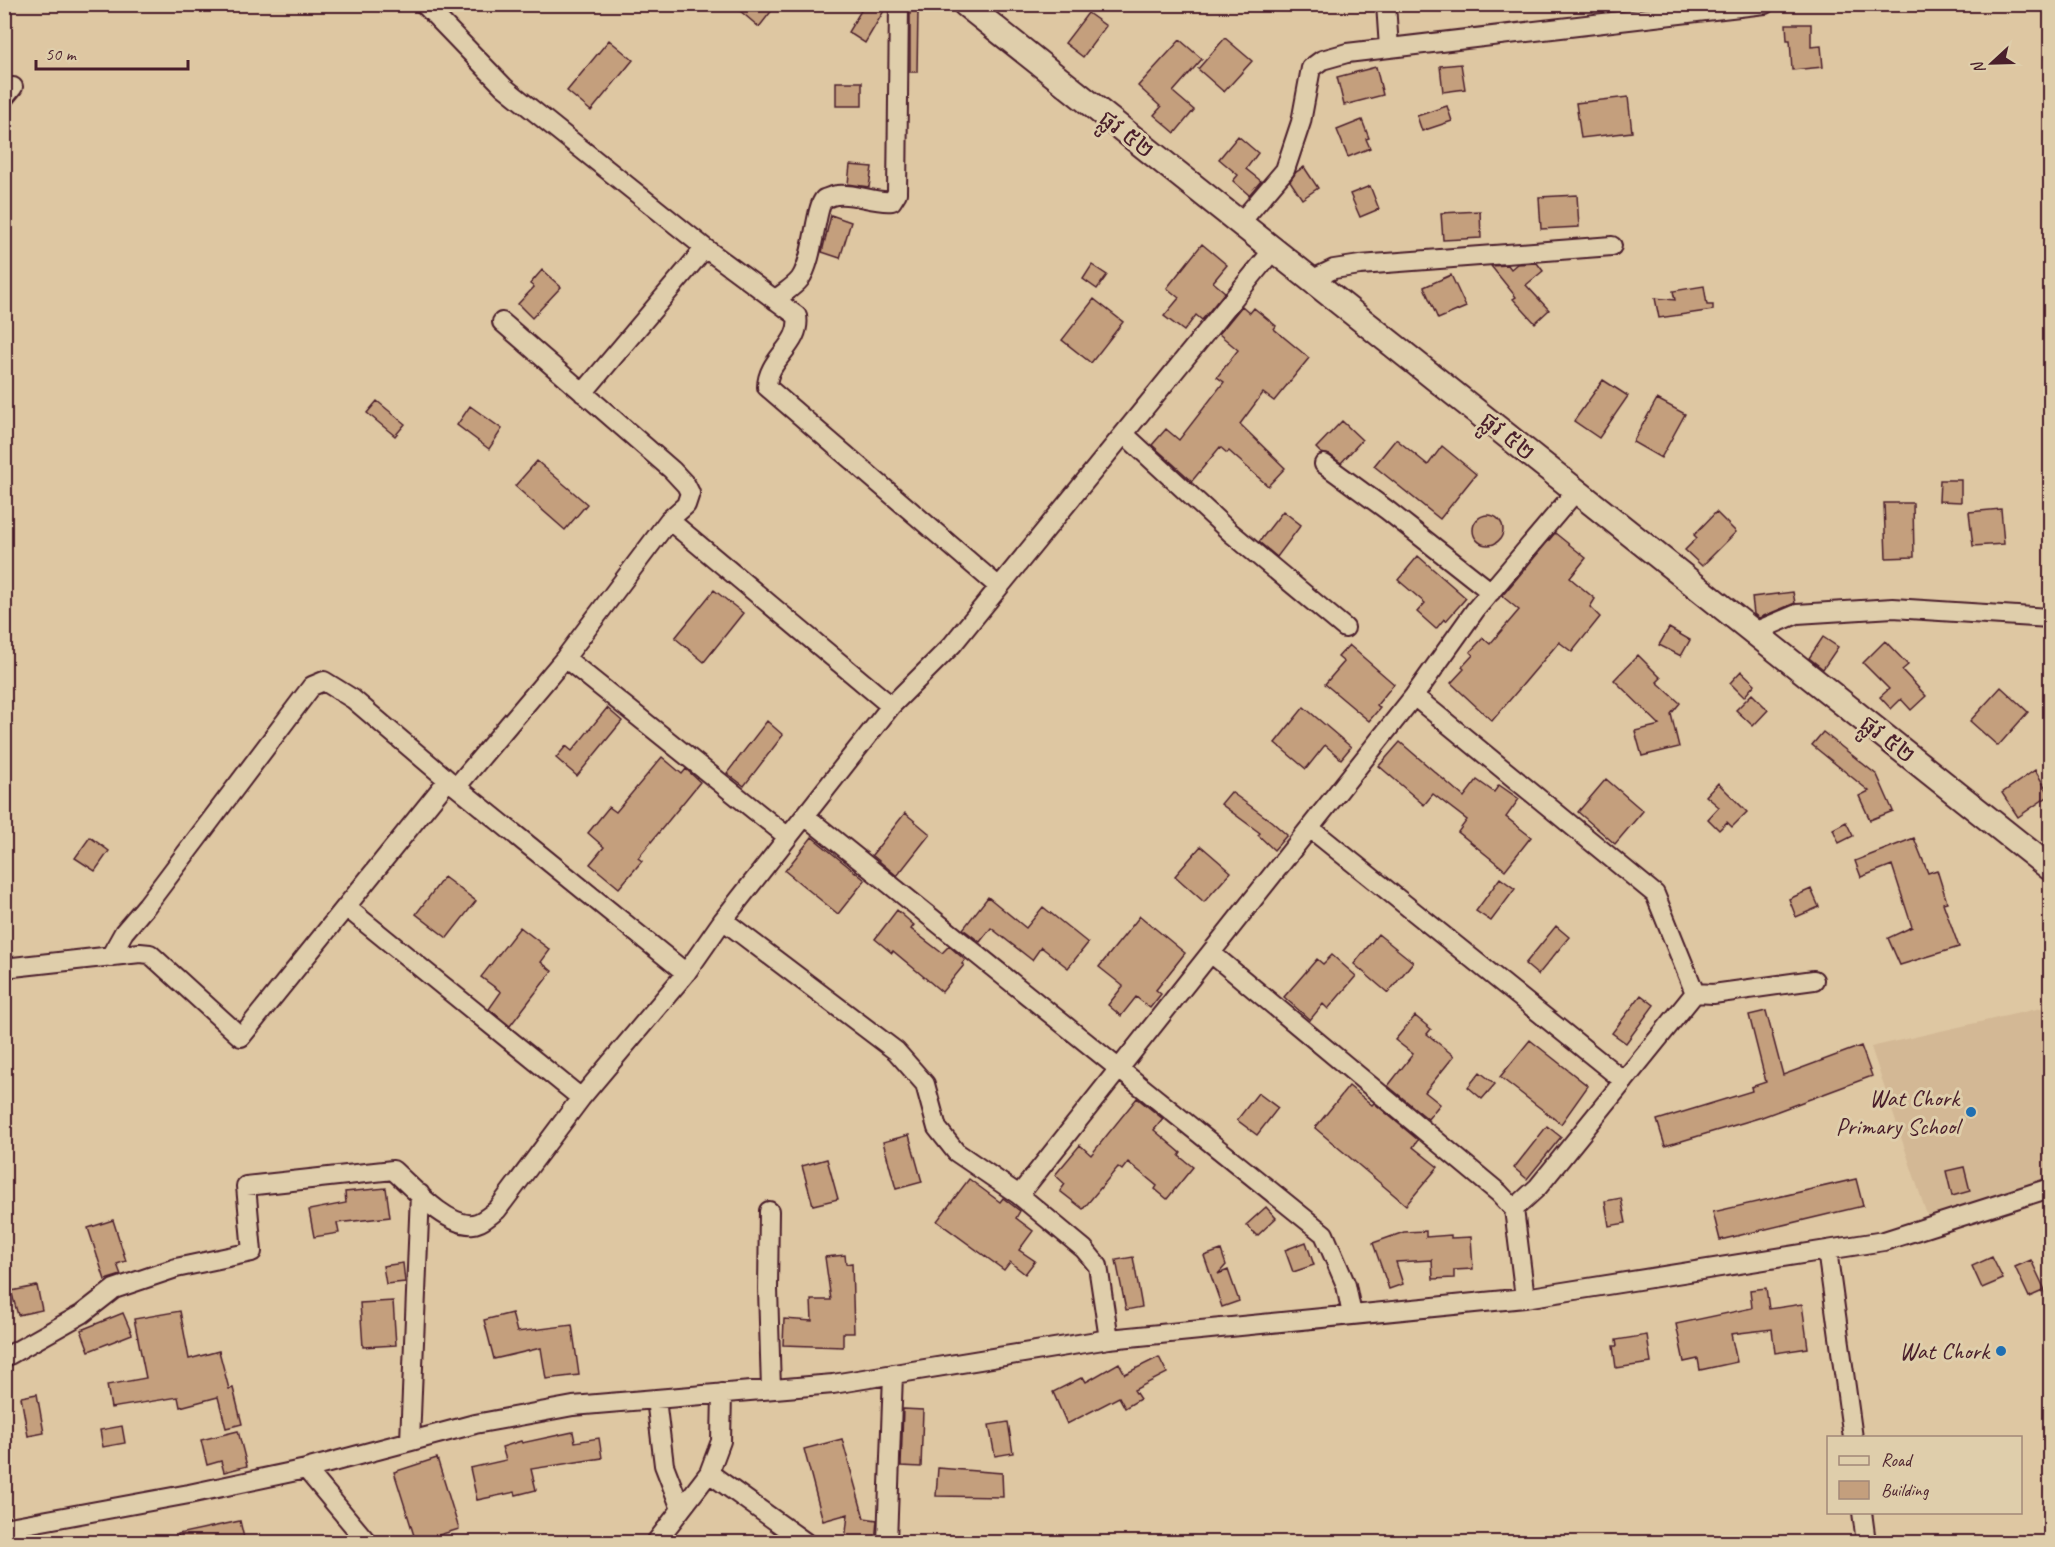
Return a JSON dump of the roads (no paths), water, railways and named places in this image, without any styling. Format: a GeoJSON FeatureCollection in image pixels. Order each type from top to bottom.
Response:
{"type":"FeatureCollection","features":[{"type":"Feature","properties":{"kind":"street"},"geometry":{"type":"LineString","coordinates":[[424,4],[504,87],[705,248],[797,316],[799,325],[792,340],[767,376],[767,387],[999,587]]}},
{"type":"Feature","properties":{"kind":"street"},"geometry":{"type":"LineString","coordinates":[[775,300],[800,279],[811,256],[820,207],[824,199],[837,195],[883,202],[892,201],[897,193],[898,4]]}},
{"type":"Feature","properties":{"kind":"street","name":"ផ្លូវ ៥២"},"geometry":{"type":"LineString","coordinates":[[965,4],[2050,868]]}},
{"type":"Feature","properties":{"kind":"street"},"geometry":{"type":"LineString","coordinates":[[1386,4],[1389,48]]}},
{"type":"Feature","properties":{"kind":"street"},"geometry":{"type":"LineString","coordinates":[[1240,223],[1286,170],[1301,122],[1311,68],[1322,60],[1347,53],[1680,9],[1765,4]]}},
{"type":"Feature","properties":{"kind":"street"},"geometry":{"type":"LineString","coordinates":[[1311,280],[1334,269],[1360,265],[1612,246]]}},
{"type":"Feature","properties":{"kind":"street"},"geometry":{"type":"LineString","coordinates":[[583,393],[705,248]]}},
{"type":"Feature","properties":{"kind":"street"},"geometry":{"type":"LineString","coordinates":[[4,1358],[82,1314],[114,1289],[176,1268],[252,1252],[246,1186],[393,1170],[446,1216],[458,1222],[473,1224],[486,1219],[497,1210],[582,1098],[686,973],[723,920],[891,706],[952,645],[1274,250]]}},
{"type":"Feature","properties":{"kind":"street"},"geometry":{"type":"LineString","coordinates":[[4,968],[150,954],[241,1037],[346,907],[452,783],[566,658],[669,520],[686,505],[690,493],[672,470],[502,322]]}},
{"type":"Feature","properties":{"kind":"street"},"geometry":{"type":"LineString","coordinates":[[1124,434],[1230,532],[1345,628]]}},
{"type":"Feature","properties":{"kind":"street"},"geometry":{"type":"LineString","coordinates":[[1324,464],[1387,510],[1491,592]]}},
{"type":"Feature","properties":{"kind":"street"},"geometry":{"type":"LineString","coordinates":[[1019,1195],[1414,696],[1476,609],[1576,491]]}},
{"type":"Feature","properties":{"kind":"street"},"geometry":{"type":"LineString","coordinates":[[669,520],[891,706]]}},
{"type":"Feature","properties":{"kind":"street"},"geometry":{"type":"LineString","coordinates":[[1754,632],[1797,614],[1893,608],[2050,618]]}},
{"type":"Feature","properties":{"kind":"street"},"geometry":{"type":"LineString","coordinates":[[566,658],[789,837]]}},
{"type":"Feature","properties":{"kind":"street"},"geometry":{"type":"LineString","coordinates":[[110,957],[124,932],[154,896],[312,686],[324,681],[353,699],[452,783],[686,973]]}},
{"type":"Feature","properties":{"kind":"street"},"geometry":{"type":"LineString","coordinates":[[1414,696],[1655,894],[1695,993]]}},
{"type":"Feature","properties":{"kind":"street"},"geometry":{"type":"LineString","coordinates":[[805,816],[1324,1234],[1346,1285],[1352,1315]]}},
{"type":"Feature","properties":{"kind":"street"},"geometry":{"type":"LineString","coordinates":[[1310,828],[1624,1081]]}},
{"type":"Feature","properties":{"kind":"street"},"geometry":{"type":"LineString","coordinates":[[346,907],[582,1098]]}},
{"type":"Feature","properties":{"kind":"street"},"geometry":{"type":"LineString","coordinates":[[723,920],[896,1051],[925,1084],[937,1128],[956,1152],[1019,1195],[1084,1249],[1098,1266],[1109,1340]]}},
{"type":"Feature","properties":{"kind":"street"},"geometry":{"type":"LineString","coordinates":[[1210,953],[1499,1193],[1514,1209],[1525,1298]]}},
{"type":"Feature","properties":{"kind":"street"},"geometry":{"type":"LineString","coordinates":[[1695,993],[1713,994],[1814,980]]}},
{"type":"Feature","properties":{"kind":"street"},"geometry":{"type":"LineString","coordinates":[[1514,1209],[1538,1187],[1695,993]]}},
{"type":"Feature","properties":{"kind":"street"},"geometry":{"type":"LineString","coordinates":[[4,1528],[189,1494],[306,1469],[476,1424],[573,1406],[832,1384],[1109,1340],[1525,1298],[1884,1241],[2050,1188]]}},
{"type":"Feature","properties":{"kind":"street"},"geometry":{"type":"LineString","coordinates":[[410,1441],[420,1194]]}},
{"type":"Feature","properties":{"kind":"street"},"geometry":{"type":"LineString","coordinates":[[769,1210],[768,1289],[771,1389]]}},
{"type":"Feature","properties":{"kind":"street"},"geometry":{"type":"LineString","coordinates":[[1827,1250],[1853,1436]]}},
{"type":"Feature","properties":{"kind":"street"},"geometry":{"type":"LineString","coordinates":[[887,1542],[893,1374]]}},
{"type":"Feature","properties":{"kind":"street"},"geometry":{"type":"LineString","coordinates":[[656,1542],[709,1473],[721,1441],[722,1393]]}},
{"type":"Feature","properties":{"kind":"street"},"geometry":{"type":"LineString","coordinates":[[656,1399],[664,1465],[681,1509]]}},
{"type":"Feature","properties":{"kind":"street"},"geometry":{"type":"LineString","coordinates":[[306,1469],[361,1539]]}},
{"type":"Feature","properties":{"kind":"street"},"geometry":{"type":"LineString","coordinates":[[709,1473],[805,1542]]}},
{"type":"Feature","properties":{"kind":"street"},"geometry":{"type":"LineString","coordinates":[[1862,1514],[1866,1542]]}},
{"type":"Feature","properties":{"kind":"place","name":"Wat Chork Primary School"},"geometry":{"type":"Point","coordinates":[1971,1112]}},
{"type":"Feature","properties":{"kind":"place","name":"Wat Chork"},"geometry":{"type":"Point","coordinates":[2001,1351]}}]}
